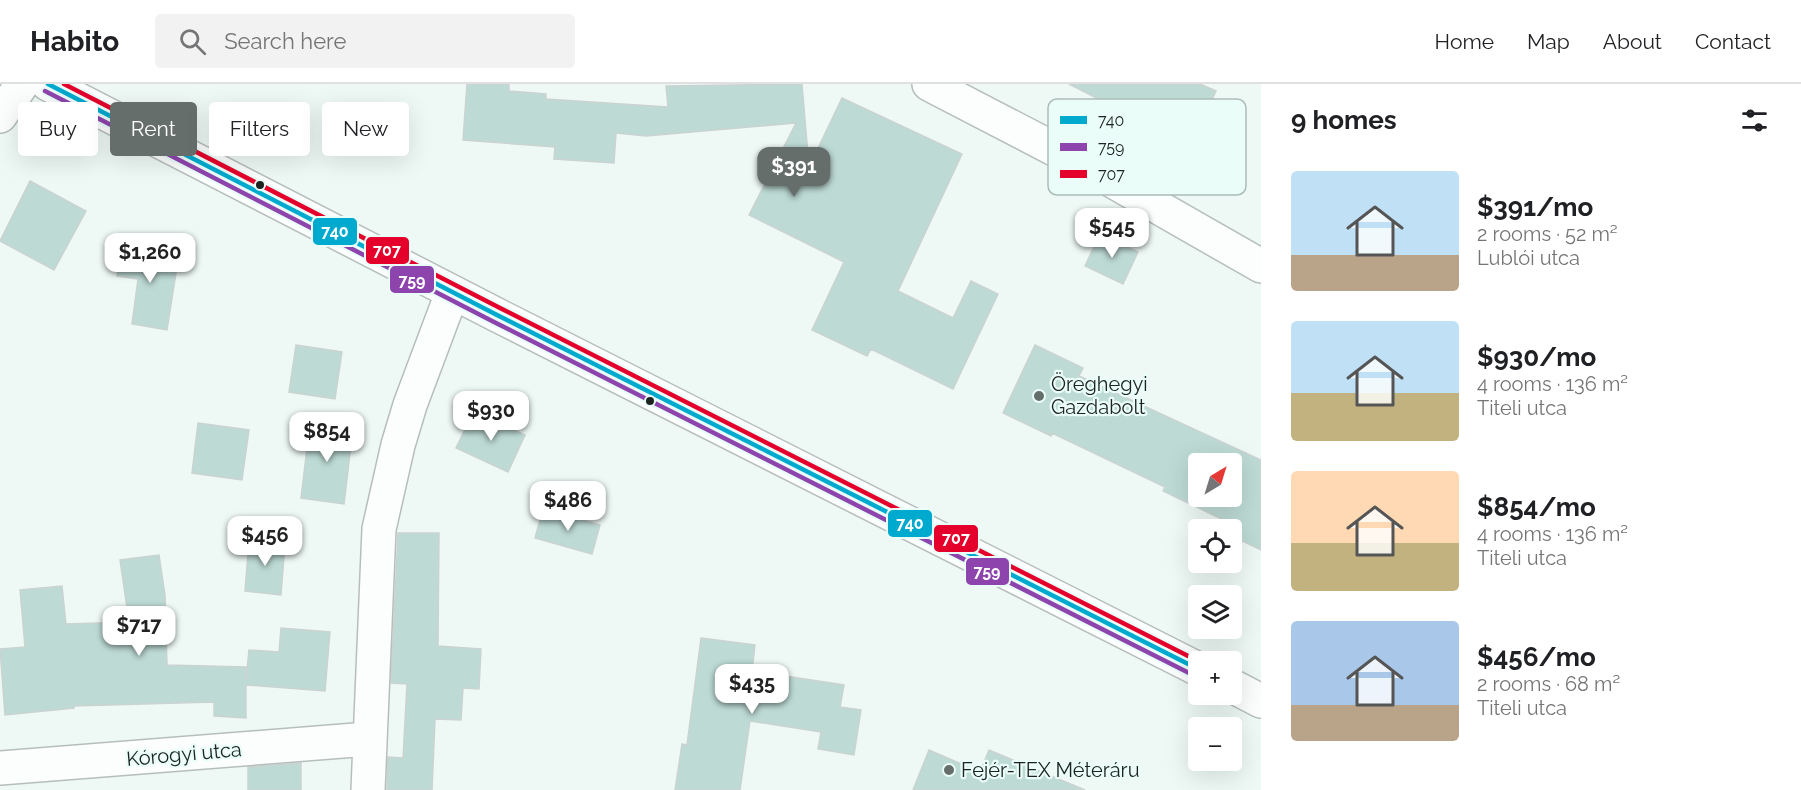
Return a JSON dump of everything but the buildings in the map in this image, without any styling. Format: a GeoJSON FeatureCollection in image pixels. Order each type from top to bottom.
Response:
{"type":"FeatureCollection","features":[{"type":"Feature","properties":{"kind":"main road"},"geometry":{"type":"LineString","coordinates":[[0,116],[22,84]]}},
{"type":"Feature","properties":{"kind":"main road"},"geometry":{"type":"LineString","coordinates":[[48,84],[452,293],[1188,664]]}},
{"type":"Feature","properties":{"kind":"main road"},"geometry":{"type":"LineString","coordinates":[[928,84],[1048,146]]}},
{"type":"Feature","properties":{"kind":"main road"},"geometry":{"type":"LineString","coordinates":[[1137,195],[1261,266]]}},
{"type":"Feature","properties":{"kind":"main road"},"geometry":{"type":"LineString","coordinates":[[368,790],[368,739],[379,529],[404,425],[452,293]]}},
{"type":"Feature","properties":{"kind":"main road"},"geometry":{"type":"LineString","coordinates":[[1242,691],[1261,701]]}},
{"type":"Feature","properties":{"kind":"main road","name":"Kórogyi utca"},"geometry":{"type":"LineString","coordinates":[[0,768],[368,739]]}},
{"type":"Feature","properties":{"kind":"transit line","name":"740"},"geometry":{"type":"LineString","coordinates":[[48,84],[497,315],[1188,664]]}},
{"type":"Feature","properties":{"kind":"transit line","name":"707"},"geometry":{"type":"LineString","coordinates":[[64,84],[500,308],[1188,656]]}},
{"type":"Feature","properties":{"kind":"transit line","name":"759"},"geometry":{"type":"LineString","coordinates":[[45,91],[494,322],[1188,672]]}},
{"type":"Feature","properties":{"kind":"place","name":"Öreghegyi Gazdabolt"},"geometry":{"type":"Point","coordinates":[1039,396]}},
{"type":"Feature","properties":{"kind":"place","name":"Fejér-TEX Méteráru"},"geometry":{"type":"Point","coordinates":[949,770]}}]}
